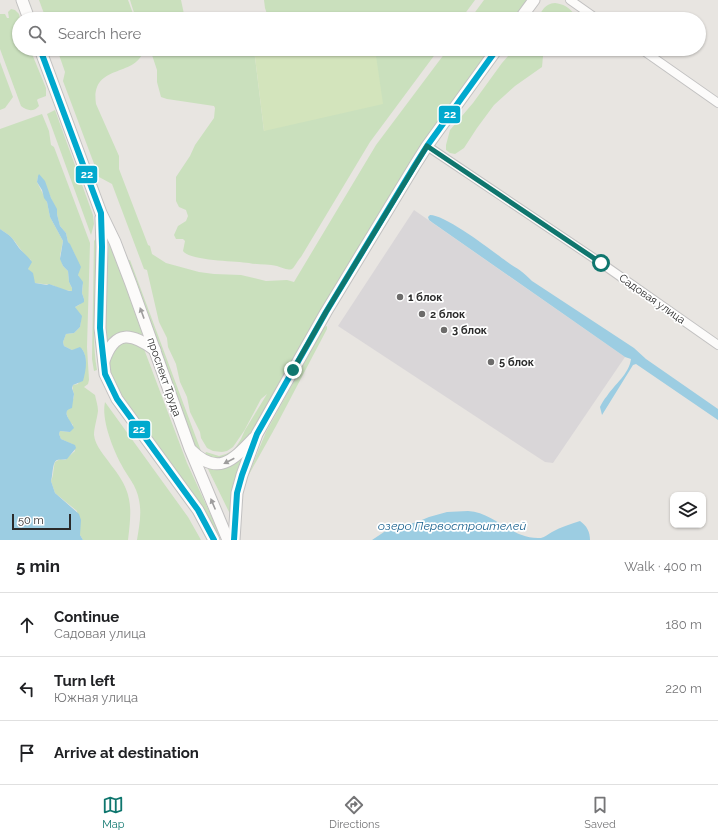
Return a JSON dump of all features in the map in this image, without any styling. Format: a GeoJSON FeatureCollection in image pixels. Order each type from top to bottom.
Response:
{"type":"FeatureCollection","features":[{"type":"Feature","properties":{"kind":"main road"},"geometry":{"type":"LineString","coordinates":[[22,0],[26,12]]}},
{"type":"Feature","properties":{"kind":"main road"},"geometry":{"type":"LineString","coordinates":[[525,12],[534,0]]}},
{"type":"Feature","properties":{"kind":"main road","name":"проспект Труда"},"geometry":{"type":"LineString","coordinates":[[43,56],[101,213],[115,242],[190,449],[228,540]]}},
{"type":"Feature","properties":{"kind":"main road"},"geometry":{"type":"LineString","coordinates":[[234,540],[237,493],[242,474],[257,434],[326,312],[427,146],[492,56]]}},
{"type":"Feature","properties":{"kind":"main road","name":"проспект Труда"},"geometry":{"type":"LineString","coordinates":[[101,213],[102,247],[100,328],[105,374],[117,399],[198,510],[214,540]]}},
{"type":"Feature","properties":{"kind":"main road"},"geometry":{"type":"LineString","coordinates":[[103,364],[110,347],[118,339],[135,338],[143,341],[155,350]]}},
{"type":"Feature","properties":{"kind":"main road"},"geometry":{"type":"LineString","coordinates":[[190,449],[205,461],[214,464],[222,464],[230,461],[236,456],[257,434]]}},
{"type":"Feature","properties":{"kind":"street"},"geometry":{"type":"LineString","coordinates":[[570,0],[587,12]]}},
{"type":"Feature","properties":{"kind":"street"},"geometry":{"type":"LineString","coordinates":[[651,56],[718,103]]}},
{"type":"Feature","properties":{"kind":"street","name":"Садовая улица"},"geometry":{"type":"LineString","coordinates":[[427,146],[607,267],[718,345]]}},
{"type":"Feature","properties":{"kind":"shaded area"},"geometry":{"type":"Polygon","coordinates":[[[414,210],[625,357],[553,463],[545,462],[338,326],[414,210]]]}},
{"type":"Feature","properties":{"kind":"green space"},"geometry":{"type":"Polygon","coordinates":[[[39,0],[128,0],[132,12],[43,12],[39,0]]]}},
{"type":"Feature","properties":{"kind":"green space"},"geometry":{"type":"Polygon","coordinates":[[[130,0],[181,0],[184,12],[134,12],[130,0]]]}},
{"type":"Feature","properties":{"kind":"green space"},"geometry":{"type":"Polygon","coordinates":[[[264,0],[475,0],[466,12],[266,12],[264,0]]]}},
{"type":"Feature","properties":{"kind":"green space"},"geometry":{"type":"Polygon","coordinates":[[[484,0],[528,0],[519,12],[475,12],[484,0]]]}},
{"type":"Feature","properties":{"kind":"green space"},"geometry":{"type":"Polygon","coordinates":[[[555,3],[563,5],[572,12],[541,12],[546,6],[555,3]]]}},
{"type":"Feature","properties":{"kind":"green space"},"geometry":{"type":"Polygon","coordinates":[[[11,9],[17,12],[12,12],[12,56],[33,56],[46,88],[46,96],[37,100],[39,106],[33,110],[28,110],[21,106],[0,49],[0,14],[5,14],[7,18],[9,18],[8,12],[11,9]]]}},
{"type":"Feature","properties":{"kind":"green space"},"geometry":{"type":"Polygon","coordinates":[[[59,56],[141,56],[133,64],[107,76],[100,82],[96,91],[96,104],[119,156],[119,169],[152,254],[166,263],[199,272],[241,275],[266,281],[287,280],[294,282],[376,145],[443,56],[485,56],[446,110],[254,429],[239,450],[223,460],[204,456],[206,452],[219,456],[234,450],[267,394],[261,399],[244,431],[233,447],[222,452],[213,451],[207,448],[190,412],[187,397],[180,382],[176,364],[168,347],[167,338],[159,322],[147,270],[144,269],[112,184],[99,177],[63,81],[65,72],[59,56]]]}},
{"type":"Feature","properties":{"kind":"green space"},"geometry":{"type":"Polygon","coordinates":[[[152,56],[255,56],[264,131],[366,56],[434,56],[370,142],[301,257],[293,268],[288,270],[274,265],[203,259],[194,257],[183,251],[185,241],[183,239],[176,239],[174,235],[178,226],[186,221],[188,216],[186,210],[179,207],[176,201],[176,177],[190,156],[195,145],[214,118],[215,108],[214,106],[161,97],[157,82],[157,70],[152,56]]]}},
{"type":"Feature","properties":{"kind":"green space"},"geometry":{"type":"Polygon","coordinates":[[[255,56],[376,56],[383,104],[264,131],[255,56]]]}},
{"type":"Feature","properties":{"kind":"green space"},"geometry":{"type":"Polygon","coordinates":[[[508,56],[543,56],[542,67],[515,86],[494,105],[464,148],[455,154],[450,153],[446,150],[446,145],[450,130],[473,103],[508,56]]]}},
{"type":"Feature","properties":{"kind":"green space"},"geometry":{"type":"Polygon","coordinates":[[[0,62],[13,97],[5,108],[0,110],[0,62]]]}},
{"type":"Feature","properties":{"kind":"green space"},"geometry":{"type":"Polygon","coordinates":[[[55,110],[93,215],[94,224],[91,235],[47,114],[55,110]]]}},
{"type":"Feature","properties":{"kind":"green space"},"geometry":{"type":"Polygon","coordinates":[[[42,114],[49,131],[51,145],[54,147],[90,243],[87,347],[89,380],[88,384],[84,387],[95,395],[97,403],[98,411],[94,429],[96,443],[124,483],[127,492],[130,509],[128,540],[83,540],[80,535],[77,511],[55,493],[51,481],[55,462],[60,459],[65,460],[75,451],[72,444],[61,439],[59,434],[60,431],[70,432],[73,425],[69,421],[66,412],[74,398],[73,385],[78,384],[86,362],[82,349],[72,350],[64,346],[63,342],[66,334],[74,333],[80,327],[81,320],[75,307],[84,299],[82,293],[83,285],[78,275],[78,262],[68,242],[66,233],[60,226],[56,209],[46,187],[38,176],[37,182],[47,202],[50,217],[63,241],[60,256],[63,266],[68,271],[72,291],[63,290],[52,285],[35,283],[28,269],[31,260],[25,255],[11,237],[0,229],[0,129],[42,114]]]}},
{"type":"Feature","properties":{"kind":"green space"},"geometry":{"type":"Polygon","coordinates":[[[97,237],[98,270],[94,337],[97,370],[94,371],[92,359],[94,241],[97,237]]]}},
{"type":"Feature","properties":{"kind":"green space"},"geometry":{"type":"Polygon","coordinates":[[[109,241],[145,338],[106,346],[105,304],[109,241]]]}},
{"type":"Feature","properties":{"kind":"green space"},"geometry":{"type":"Polygon","coordinates":[[[130,260],[201,451],[196,450],[127,261],[130,260]]]}},
{"type":"Feature","properties":{"kind":"green space"},"geometry":{"type":"Polygon","coordinates":[[[327,326],[327,329],[276,426],[247,478],[266,432],[324,327],[327,326]]]}},
{"type":"Feature","properties":{"kind":"green space"},"geometry":{"type":"Polygon","coordinates":[[[126,342],[135,342],[144,349],[187,463],[220,535],[219,536],[205,511],[118,391],[110,370],[110,357],[118,346],[126,342]]]}},
{"type":"Feature","properties":{"kind":"green space"},"geometry":{"type":"Polygon","coordinates":[[[105,402],[188,517],[201,540],[137,540],[140,515],[138,495],[111,442],[106,425],[104,409],[105,402]]]}},
{"type":"Feature","properties":{"kind":"green space"},"geometry":{"type":"Polygon","coordinates":[[[248,450],[231,516],[208,469],[231,466],[248,450]]]}},
{"type":"Feature","properties":{"kind":"water"},"geometry":{"type":"Polygon","coordinates":[[[39,174],[45,181],[57,209],[60,226],[66,233],[68,242],[81,267],[78,275],[83,282],[82,293],[84,302],[75,307],[82,316],[80,327],[74,333],[66,334],[63,342],[64,346],[72,350],[80,347],[83,350],[86,358],[85,372],[83,381],[73,385],[72,388],[74,394],[72,408],[67,411],[67,416],[74,428],[70,432],[60,431],[59,434],[61,439],[75,445],[76,448],[67,459],[55,461],[51,481],[55,493],[79,514],[81,520],[80,535],[83,540],[0,540],[0,229],[11,237],[32,262],[28,269],[33,273],[35,283],[49,284],[72,291],[68,271],[63,266],[60,259],[63,241],[50,217],[47,202],[37,182],[39,174]]]}},
{"type":"Feature","properties":{"kind":"water"},"geometry":{"type":"Polygon","coordinates":[[[430,215],[447,221],[468,234],[522,272],[532,281],[634,348],[646,359],[718,409],[718,420],[636,364],[633,365],[602,415],[600,407],[605,398],[625,374],[631,359],[625,357],[433,223],[429,220],[428,217],[430,215]]]}},
{"type":"Feature","properties":{"kind":"water","name":"озеро Первостроителей"},"geometry":{"type":"Polygon","coordinates":[[[468,511],[487,516],[521,535],[541,538],[580,521],[588,529],[590,540],[372,540],[387,530],[417,522],[429,517],[447,512],[468,511]]]}},
{"type":"Feature","properties":{"kind":"transit line","name":"22"},"geometry":{"type":"LineString","coordinates":[[43,56],[101,213],[102,247],[100,328],[105,374],[117,399],[198,510],[214,540]]}},
{"type":"Feature","properties":{"kind":"transit line","name":"22"},"geometry":{"type":"LineString","coordinates":[[234,540],[237,493],[257,434],[326,312],[415,165],[492,56]]}},
{"type":"Feature","properties":{"kind":"place","name":"1 блок"},"geometry":{"type":"Point","coordinates":[400,297]}},
{"type":"Feature","properties":{"kind":"place","name":"2 блок"},"geometry":{"type":"Point","coordinates":[422,314]}},
{"type":"Feature","properties":{"kind":"place","name":"3 блок"},"geometry":{"type":"Point","coordinates":[444,330]}},
{"type":"Feature","properties":{"kind":"place","name":"5 блок"},"geometry":{"type":"Point","coordinates":[491,362]}},
{"type":"Feature","properties":{"kind":"route"},"geometry":{"type":"LineString","coordinates":[[293,370],[326,312],[427,146],[601,263]]}}]}
